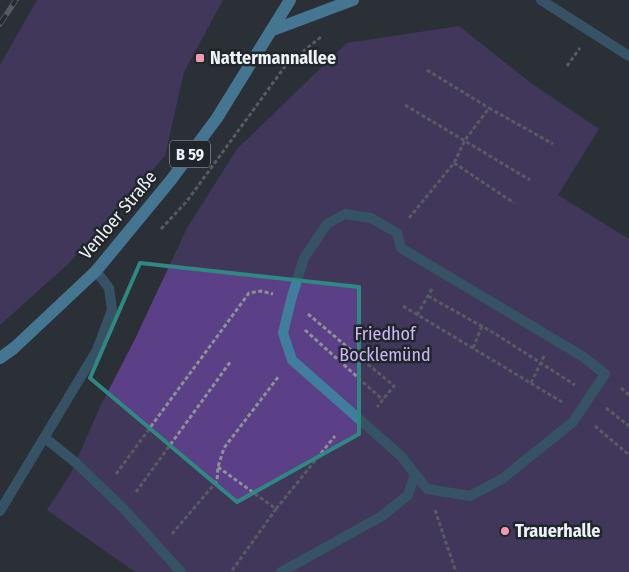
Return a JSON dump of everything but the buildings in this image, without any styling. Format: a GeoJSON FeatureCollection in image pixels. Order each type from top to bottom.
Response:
{"type":"FeatureCollection","features":[{"type":"Feature","properties":{"kind":"main road","name":"Venloer Straße"},"geometry":{"type":"LineString","coordinates":[[0,358],[14,348],[96,271],[171,180],[217,118],[290,0]]}},
{"type":"Feature","properties":{"kind":"main road"},"geometry":{"type":"LineString","coordinates":[[273,30],[353,0]]}},
{"type":"Feature","properties":{"kind":"street"},"geometry":{"type":"LineString","coordinates":[[541,0],[629,56]]}},
{"type":"Feature","properties":{"kind":"street"},"geometry":{"type":"LineString","coordinates":[[345,214],[371,218],[397,233],[401,248],[582,356],[605,374],[573,422],[502,479],[470,496],[427,489],[401,456],[292,360],[283,333],[304,258],[327,224],[345,214]]}},
{"type":"Feature","properties":{"kind":"street"},"geometry":{"type":"LineString","coordinates":[[0,511],[97,350],[112,310],[109,288],[96,271]]}},
{"type":"Feature","properties":{"kind":"street"},"geometry":{"type":"LineString","coordinates":[[45,438],[75,462],[104,490],[181,572]]}},
{"type":"Feature","properties":{"kind":"street"},"geometry":{"type":"LineString","coordinates":[[281,572],[382,516],[408,496],[415,474]]}},
{"type":"Feature","properties":{"kind":"path"},"geometry":{"type":"LineString","coordinates":[[161,230],[187,201],[286,65],[320,37],[327,34]]}},
{"type":"Feature","properties":{"kind":"path"},"geometry":{"type":"LineString","coordinates":[[427,70],[553,144]]}},
{"type":"Feature","properties":{"kind":"path"},"geometry":{"type":"LineString","coordinates":[[405,105],[530,180]]}},
{"type":"Feature","properties":{"kind":"path"},"geometry":{"type":"LineString","coordinates":[[397,233],[454,163],[465,140],[489,108]]}},
{"type":"Feature","properties":{"kind":"path"},"geometry":{"type":"LineString","coordinates":[[454,163],[514,203]]}},
{"type":"Feature","properties":{"kind":"path"},"geometry":{"type":"LineString","coordinates":[[417,314],[442,272]]}},
{"type":"Feature","properties":{"kind":"path"},"geometry":{"type":"LineString","coordinates":[[104,490],[249,293],[261,291],[291,300],[394,386],[364,423]]}},
{"type":"Feature","properties":{"kind":"path"},"geometry":{"type":"LineString","coordinates":[[428,296],[482,327],[590,395],[629,426]]}},
{"type":"Feature","properties":{"kind":"path"},"geometry":{"type":"LineString","coordinates":[[472,348],[493,303]]}},
{"type":"Feature","properties":{"kind":"path"},"geometry":{"type":"LineString","coordinates":[[403,306],[579,412],[629,455]]}},
{"type":"Feature","properties":{"kind":"path"},"geometry":{"type":"LineString","coordinates":[[288,315],[383,400]]}},
{"type":"Feature","properties":{"kind":"path"},"geometry":{"type":"LineString","coordinates":[[531,383],[554,339]]}},
{"type":"Feature","properties":{"kind":"path"},"geometry":{"type":"LineString","coordinates":[[159,550],[217,481],[218,467],[224,448],[292,360]]}},
{"type":"Feature","properties":{"kind":"path"},"geometry":{"type":"LineString","coordinates":[[124,510],[232,361]]}},
{"type":"Feature","properties":{"kind":"path"},"geometry":{"type":"LineString","coordinates":[[231,572],[276,509],[334,436]]}},
{"type":"Feature","properties":{"kind":"path"},"geometry":{"type":"LineString","coordinates":[[218,467],[276,509]]}},
{"type":"Feature","properties":{"kind":"path"},"geometry":{"type":"LineString","coordinates":[[427,489],[456,572]]}},
{"type":"Feature","properties":{"kind":"highlighted area"},"geometry":{"type":"Polygon","coordinates":[[[140,263],[359,287],[359,434],[237,502],[90,378],[140,263]]]}},
{"type":"Feature","properties":{"kind":"green space"},"geometry":{"type":"Polygon","coordinates":[[[37,0],[223,0],[184,72],[165,156],[68,264],[0,325],[0,65],[37,0]]]}},
{"type":"Feature","properties":{"kind":"green space","name":"Friedhof Bocklemünd"},"geometry":{"type":"Polygon","coordinates":[[[459,26],[531,83],[599,129],[558,195],[629,239],[629,572],[135,572],[47,510],[71,473],[100,407],[136,337],[187,228],[237,149],[347,43],[459,26]]]}},
{"type":"Feature","properties":{"kind":"railway"},"geometry":{"type":"LineString","coordinates":[[0,24],[16,0]]}},
{"type":"Feature","properties":{"kind":"place","name":"Nattermannallee"},"geometry":{"type":"Point","coordinates":[200,58]}},
{"type":"Feature","properties":{"kind":"place","name":"Trauerhalle"},"geometry":{"type":"Point","coordinates":[505,531]}}]}
